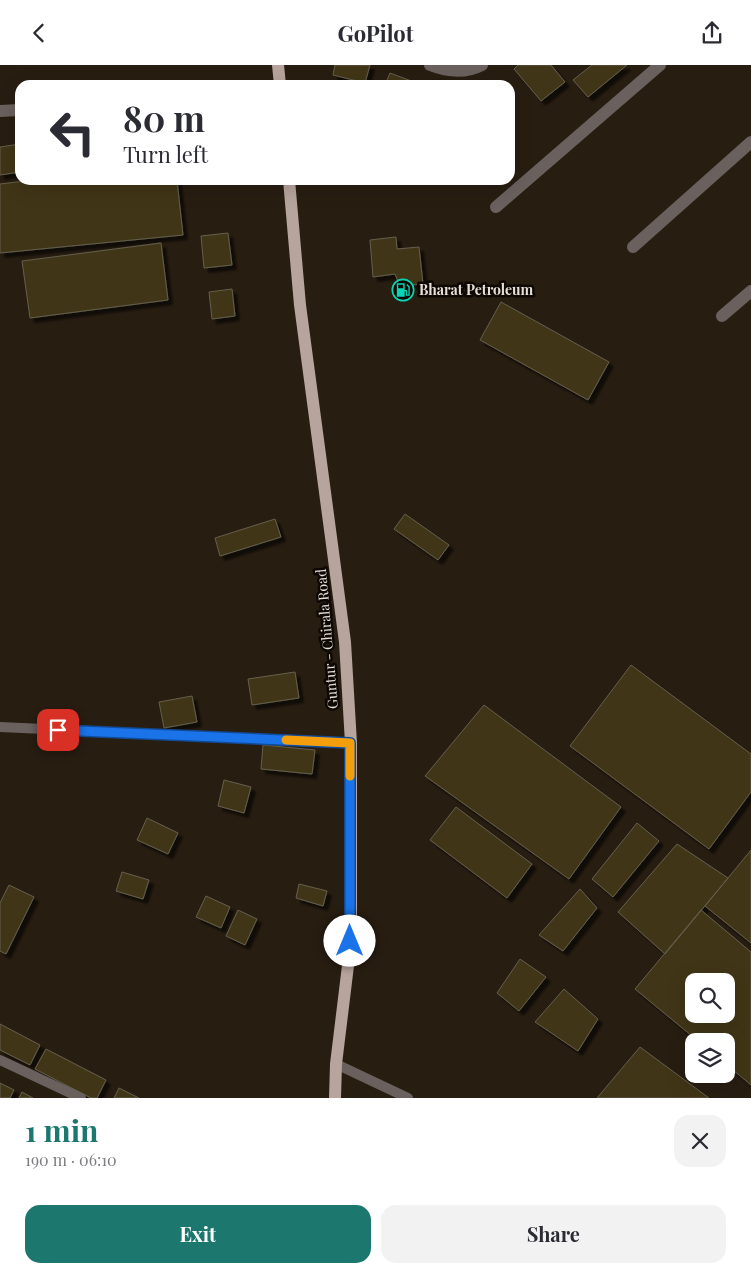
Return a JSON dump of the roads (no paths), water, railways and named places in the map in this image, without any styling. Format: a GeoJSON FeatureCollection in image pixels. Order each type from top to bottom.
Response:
{"type":"FeatureCollection","features":[{"type":"Feature","properties":{"kind":"main road"},"geometry":{"type":"LineString","coordinates":[[278,65],[280,80]]}},
{"type":"Feature","properties":{"kind":"main road","name":"Guntur - Chirala Road"},"geometry":{"type":"LineString","coordinates":[[289,185],[300,305],[345,642],[350,743],[350,941],[336,1064],[335,1098]]}},
{"type":"Feature","properties":{"kind":"street"},"geometry":{"type":"LineString","coordinates":[[430,65],[454,72],[476,69],[482,65]]}},
{"type":"Feature","properties":{"kind":"street"},"geometry":{"type":"LineString","coordinates":[[496,207],[660,65]]}},
{"type":"Feature","properties":{"kind":"street"},"geometry":{"type":"LineString","coordinates":[[0,111],[15,110]]}},
{"type":"Feature","properties":{"kind":"street"},"geometry":{"type":"LineString","coordinates":[[633,247],[751,142]]}},
{"type":"Feature","properties":{"kind":"street"},"geometry":{"type":"LineString","coordinates":[[722,316],[751,291]]}},
{"type":"Feature","properties":{"kind":"lane"},"geometry":{"type":"LineString","coordinates":[[0,727],[350,743]]}},
{"type":"Feature","properties":{"kind":"lane"},"geometry":{"type":"LineString","coordinates":[[0,1060],[80,1098]]}},
{"type":"Feature","properties":{"kind":"lane"},"geometry":{"type":"LineString","coordinates":[[336,1064],[408,1098]]}},
{"type":"Feature","properties":{"kind":"place","name":"Bharat Petroleum"},"geometry":{"type":"Point","coordinates":[403,290]}}]}
